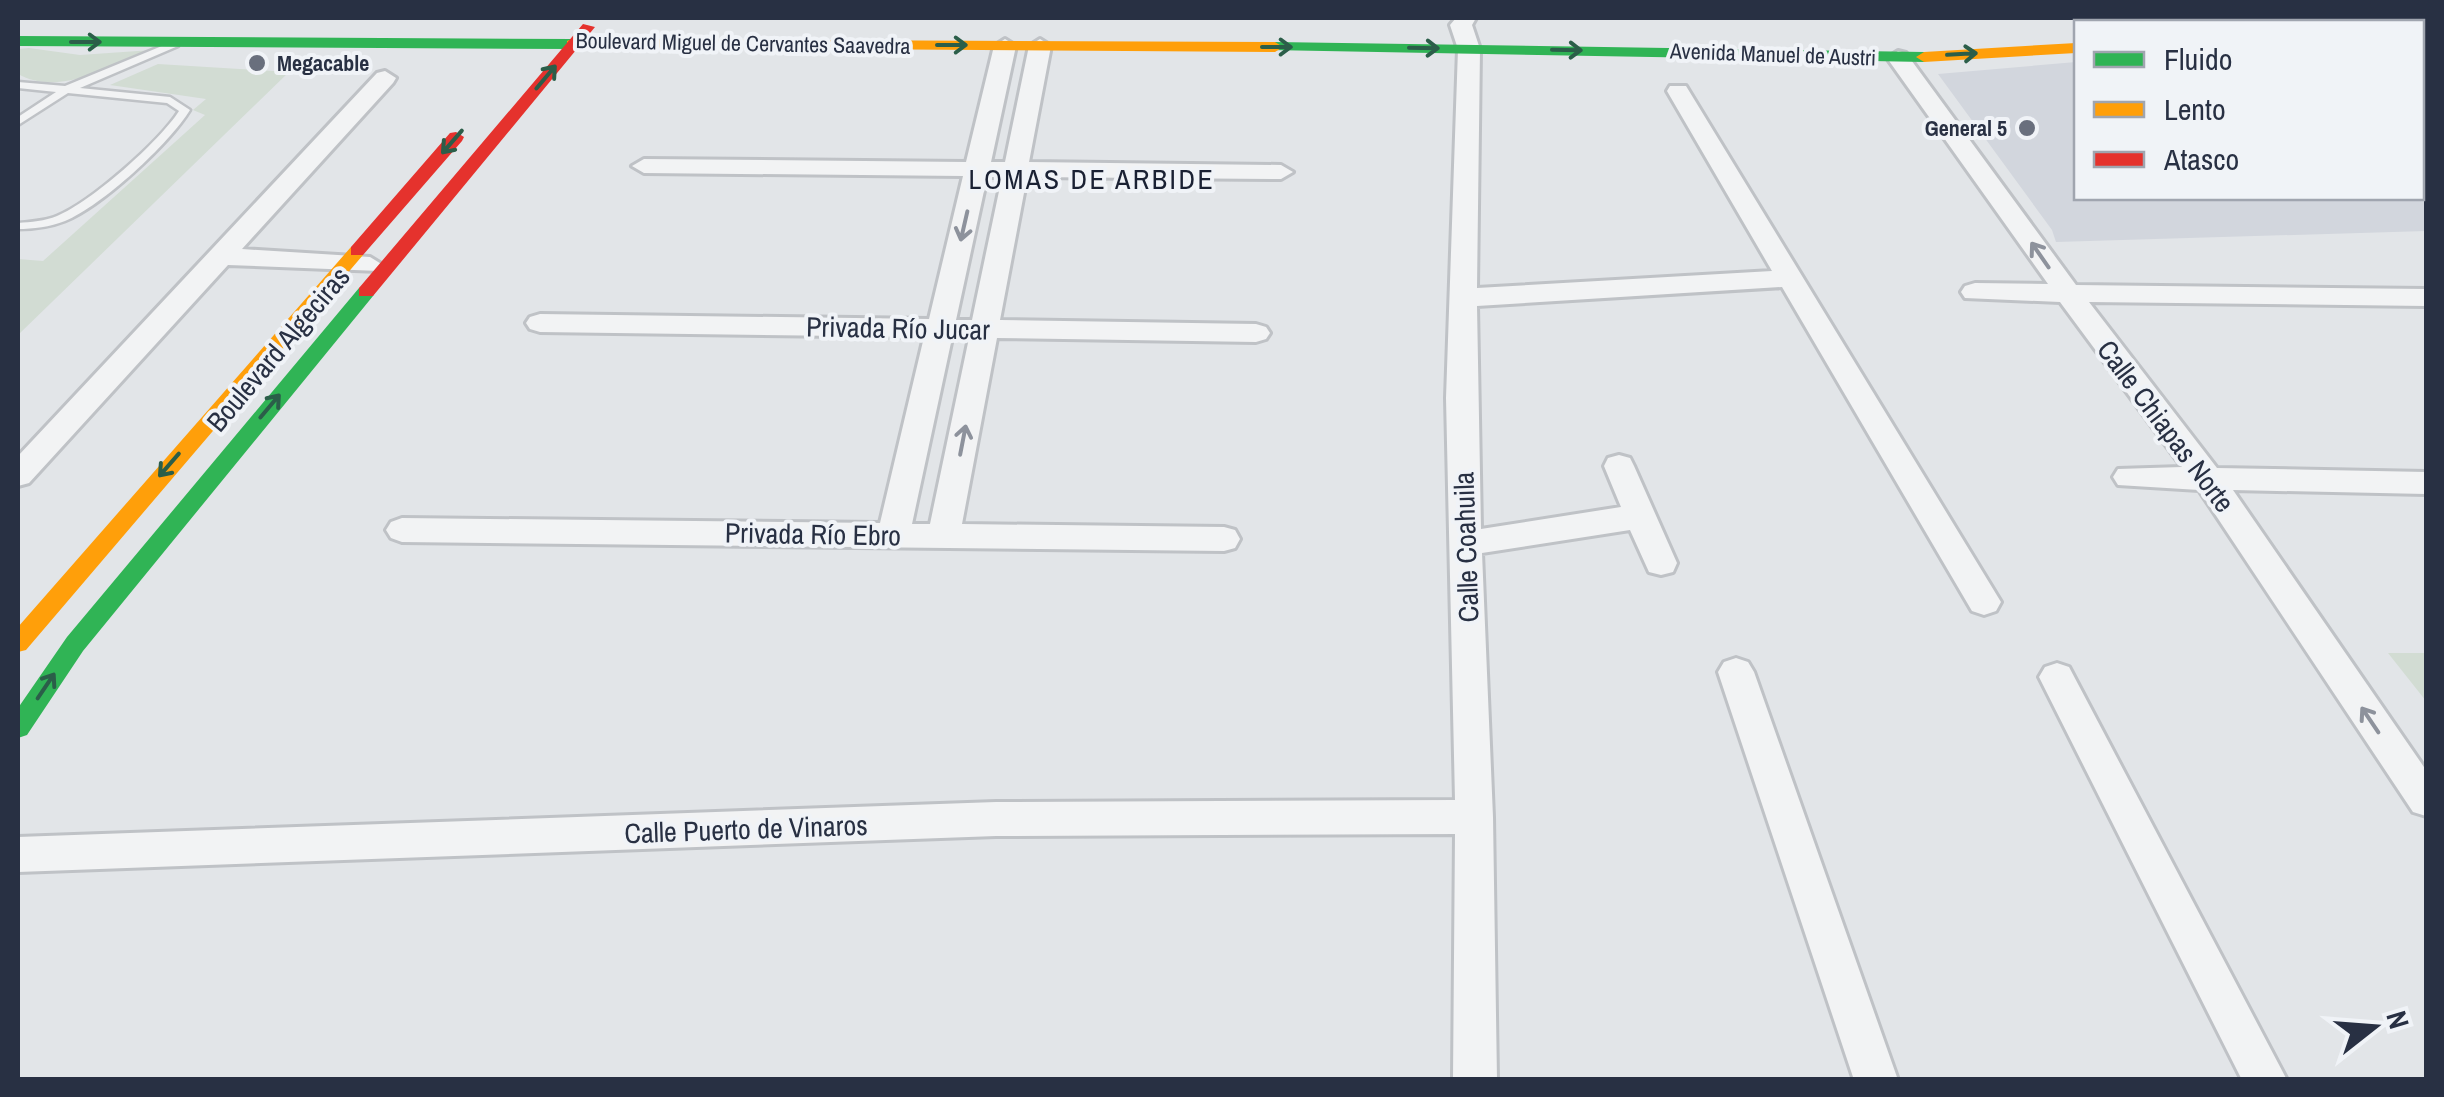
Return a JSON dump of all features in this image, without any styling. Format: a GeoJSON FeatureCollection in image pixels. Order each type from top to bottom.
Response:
{"type":"FeatureCollection","features":[{"type":"Feature","properties":{"kind":"main road","name":"Boulevard Algeciras"},"geometry":{"type":"LineString","coordinates":[[18,728],[75,644],[596,18]]}},
{"type":"Feature","properties":{"kind":"main road","name":"Boulevard Miguel de Cervantes Saavedra"},"geometry":{"type":"LineString","coordinates":[[18,41],[1040,46],[1468,33]]}},
{"type":"Feature","properties":{"kind":"main road","name":"Avenida Manuel de Austri"},"geometry":{"type":"LineString","coordinates":[[1468,33],[1898,58],[2074,48]]}},
{"type":"Feature","properties":{"kind":"main road"},"geometry":{"type":"LineString","coordinates":[[515,68],[538,41]]}},
{"type":"Feature","properties":{"kind":"main road","name":"Boulevard Algeciras"},"geometry":{"type":"LineString","coordinates":[[18,643],[469,122]]}},
{"type":"Feature","properties":{"kind":"street","name":"Calle Coahuila"},"geometry":{"type":"LineString","coordinates":[[1468,33],[1461,289],[1474,817],[1475,1080]]}},
{"type":"Feature","properties":{"kind":"street"},"geometry":{"type":"LineString","coordinates":[[894,536],[1005,46]]}},
{"type":"Feature","properties":{"kind":"street"},"geometry":{"type":"LineString","coordinates":[[944,536],[1040,46]]}},
{"type":"Feature","properties":{"kind":"street","name":"Calle Chiapas Norte"},"geometry":{"type":"LineString","coordinates":[[1898,58],[2067,294],[2207,476],[2426,800]]}},
{"type":"Feature","properties":{"kind":"street"},"geometry":{"type":"LineString","coordinates":[[18,476],[385,78]]}},
{"type":"Feature","properties":{"kind":"street"},"geometry":{"type":"LineString","coordinates":[[1678,91],[1781,267],[1875,414],[1984,602]]}},
{"type":"Feature","properties":{"kind":"street"},"geometry":{"type":"LineString","coordinates":[[644,166],[1281,172]]}},
{"type":"Feature","properties":{"kind":"street"},"geometry":{"type":"LineString","coordinates":[[228,247],[393,258]]}},
{"type":"Feature","properties":{"kind":"street"},"geometry":{"type":"LineString","coordinates":[[1461,289],[1781,267]]}},
{"type":"Feature","properties":{"kind":"street"},"geometry":{"type":"LineString","coordinates":[[1975,292],[2426,297]]}},
{"type":"Feature","properties":{"kind":"street","name":"Privada Río Jucar"},"geometry":{"type":"LineString","coordinates":[[540,323],[1256,333]]}},
{"type":"Feature","properties":{"kind":"street"},"geometry":{"type":"LineString","coordinates":[[1619,466],[1661,562]]}},
{"type":"Feature","properties":{"kind":"street"},"geometry":{"type":"LineString","coordinates":[[2130,477],[2426,483]]}},
{"type":"Feature","properties":{"kind":"street"},"geometry":{"type":"LineString","coordinates":[[1466,543],[1642,516]]}},
{"type":"Feature","properties":{"kind":"street","name":"Privada Río Ebro"},"geometry":{"type":"LineString","coordinates":[[402,530],[1224,539]]}},
{"type":"Feature","properties":{"kind":"street"},"geometry":{"type":"LineString","coordinates":[[1736,672],[1876,1080]]}},
{"type":"Feature","properties":{"kind":"street"},"geometry":{"type":"LineString","coordinates":[[2056,677],[2265,1080]]}},
{"type":"Feature","properties":{"kind":"street","name":"Calle Puerto de Vinaros"},"geometry":{"type":"LineString","coordinates":[[18,855],[996,819],[1474,817]]}},
{"type":"Feature","properties":{"kind":"lane"},"geometry":{"type":"LineString","coordinates":[[18,122],[66,90],[181,41]]}},
{"type":"Feature","properties":{"kind":"lane"},"geometry":{"type":"LineString","coordinates":[[18,85],[170,100],[183,106],[184,115],[74,213],[44,224],[18,226]]}},
{"type":"Feature","properties":{"kind":"shaded area"},"geometry":{"type":"Polygon","coordinates":[[[18,49],[80,55],[152,50],[85,77],[51,82],[18,74],[18,49]]]}},
{"type":"Feature","properties":{"kind":"shaded area","name":"General 5"},"geometry":{"type":"Polygon","coordinates":[[[2074,62],[2074,200],[2424,200],[2424,184],[2426,231],[2056,242],[2052,230],[1938,74],[2074,62]]]}},
{"type":"Feature","properties":{"kind":"shaded area"},"geometry":{"type":"Polygon","coordinates":[[[158,64],[289,72],[18,335],[18,259],[43,261],[205,115],[193,110],[206,99],[110,85],[158,64]]]}},
{"type":"Feature","properties":{"kind":"shaded area"},"geometry":{"type":"Polygon","coordinates":[[[2388,653],[2426,653],[2426,701],[2388,653]]]}},
{"type":"Feature","properties":{"kind":"traffic: fast"},"geometry":{"type":"LineString","coordinates":[[18,41],[572,44]]}},
{"type":"Feature","properties":{"kind":"traffic: fast"},"geometry":{"type":"LineString","coordinates":[[1275,47],[1924,57]]}},
{"type":"Feature","properties":{"kind":"traffic: fast"},"geometry":{"type":"LineString","coordinates":[[18,728],[75,644],[366,292]]}},
{"type":"Feature","properties":{"kind":"traffic: slow"},"geometry":{"type":"LineString","coordinates":[[572,44],[1275,47]]}},
{"type":"Feature","properties":{"kind":"traffic: slow"},"geometry":{"type":"LineString","coordinates":[[1924,57],[2074,48]]}},
{"type":"Feature","properties":{"kind":"traffic: slow"},"geometry":{"type":"LineString","coordinates":[[18,643],[357,251]]}},
{"type":"Feature","properties":{"kind":"traffic: jam"},"geometry":{"type":"LineString","coordinates":[[366,292],[588,27]]}},
{"type":"Feature","properties":{"kind":"traffic: jam"},"geometry":{"type":"LineString","coordinates":[[357,251],[456,137]]}},
{"type":"Feature","properties":{"kind":"place","name":"Megacable"},"geometry":{"type":"Point","coordinates":[257,63]}},
{"type":"Feature","properties":{"kind":"place","name":"General 5"},"geometry":{"type":"Point","coordinates":[2027,128]}},
{"type":"Feature","properties":{"kind":"district","name":"LOMAS DE ARBIDE"},"geometry":{"type":"Point","coordinates":[1092,179]}}]}
